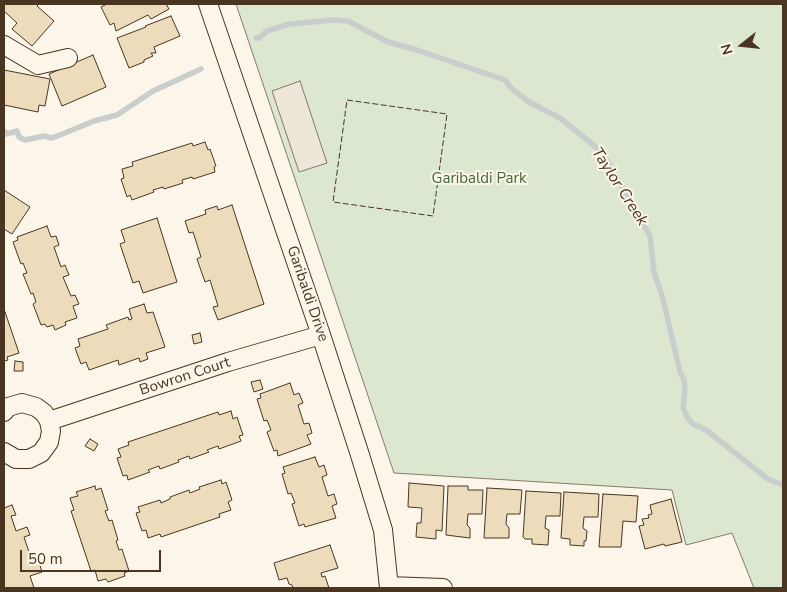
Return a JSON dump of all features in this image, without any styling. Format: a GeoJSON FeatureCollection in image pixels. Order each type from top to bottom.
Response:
{"type":"FeatureCollection","features":[{"type":"Feature","properties":{"kind":"street","name":"Garibaldi Drive"},"geometry":{"type":"LineString","coordinates":[[208,4],[321,335],[383,530],[389,587]]}},
{"type":"Feature","properties":{"kind":"street"},"geometry":{"type":"LineString","coordinates":[[4,45],[38,65],[68,58]]}},
{"type":"Feature","properties":{"kind":"street","name":"Bowron Court"},"geometry":{"type":"LineString","coordinates":[[49,421],[228,362],[321,335]]}},
{"type":"Feature","properties":{"kind":"street"},"geometry":{"type":"LineString","coordinates":[[4,412],[8,407],[22,403],[36,407],[44,413],[49,421],[51,431],[49,442],[41,453],[28,460],[16,459],[4,452]]}},
{"type":"Feature","properties":{"kind":"street"},"geometry":{"type":"LineString","coordinates":[[389,587],[442,588]]}},
{"type":"Feature","properties":{"kind":"green space","name":"Garibaldi Park"},"geometry":{"type":"Polygon","coordinates":[[[236,4],[783,4],[783,588],[754,588],[732,533],[686,545],[672,490],[394,473],[236,4]]]}},
{"type":"Feature","properties":{"kind":"shaded area"},"geometry":{"type":"Polygon","coordinates":[[[300,81],[327,163],[299,172],[272,91],[300,81]]]}},
{"type":"Feature","properties":{"kind":"building"},"geometry":{"type":"Polygon","coordinates":[[[4,4],[39,4],[37,6],[54,21],[32,46],[12,29],[17,23],[4,11],[4,4]]]}},
{"type":"Feature","properties":{"kind":"building"},"geometry":{"type":"Polygon","coordinates":[[[107,4],[166,4],[169,9],[151,19],[148,15],[116,31],[114,23],[110,25],[101,7],[107,4]]]}},
{"type":"Feature","properties":{"kind":"building"},"geometry":{"type":"Polygon","coordinates":[[[171,16],[180,36],[154,47],[156,53],[151,53],[153,56],[129,68],[117,38],[171,16]]]}},
{"type":"Feature","properties":{"kind":"building"},"geometry":{"type":"Polygon","coordinates":[[[93,55],[106,87],[62,106],[49,74],[93,55]]]}},
{"type":"Feature","properties":{"kind":"building"},"geometry":{"type":"Polygon","coordinates":[[[4,70],[50,79],[45,106],[39,105],[38,112],[4,105],[4,70]]]}},
{"type":"Feature","properties":{"kind":"building"},"geometry":{"type":"Polygon","coordinates":[[[205,142],[208,150],[210,149],[216,166],[214,167],[215,172],[193,179],[192,177],[182,180],[183,183],[164,189],[163,187],[153,190],[154,192],[132,200],[130,195],[127,197],[121,179],[124,178],[122,169],[133,166],[132,162],[192,143],[193,146],[205,142]]]}},
{"type":"Feature","properties":{"kind":"building"},"geometry":{"type":"Polygon","coordinates":[[[4,190],[30,207],[12,234],[4,229],[4,190]]]}},
{"type":"Feature","properties":{"kind":"building"},"geometry":{"type":"Polygon","coordinates":[[[232,205],[264,304],[218,320],[213,307],[218,306],[210,280],[205,282],[197,259],[201,257],[193,232],[189,233],[185,221],[206,214],[205,210],[217,206],[218,210],[232,205]]]}},
{"type":"Feature","properties":{"kind":"building"},"geometry":{"type":"Polygon","coordinates":[[[157,218],[177,282],[143,293],[139,281],[133,283],[120,244],[125,242],[121,230],[157,218]]]}},
{"type":"Feature","properties":{"kind":"building"},"geometry":{"type":"Polygon","coordinates":[[[47,226],[51,237],[56,236],[59,245],[54,247],[61,267],[65,265],[69,275],[63,277],[71,296],[75,295],[79,304],[73,306],[77,318],[65,322],[66,325],[55,330],[53,325],[47,327],[45,324],[41,325],[33,304],[36,302],[33,293],[31,294],[23,274],[27,273],[23,263],[21,264],[13,242],[18,240],[17,237],[47,226]]]}},
{"type":"Feature","properties":{"kind":"building"},"geometry":{"type":"Polygon","coordinates":[[[144,304],[147,313],[153,312],[165,347],[146,353],[148,359],[140,362],[139,358],[119,365],[118,360],[89,370],[86,362],[81,364],[75,348],[80,346],[78,339],[108,329],[106,325],[128,317],[129,320],[132,319],[129,309],[144,304]]]}},
{"type":"Feature","properties":{"kind":"building"},"geometry":{"type":"Polygon","coordinates":[[[4,309],[19,353],[7,357],[8,360],[4,361],[4,309]]]}},
{"type":"Feature","properties":{"kind":"building"},"geometry":{"type":"Polygon","coordinates":[[[200,333],[202,342],[194,344],[192,335],[200,333]]]}},
{"type":"Feature","properties":{"kind":"building"},"geometry":{"type":"Polygon","coordinates":[[[15,361],[23,362],[23,371],[14,371],[15,361]]]}},
{"type":"Feature","properties":{"kind":"building"},"geometry":{"type":"Polygon","coordinates":[[[260,380],[263,389],[254,392],[251,382],[260,380]]]}},
{"type":"Feature","properties":{"kind":"building"},"geometry":{"type":"Polygon","coordinates":[[[290,383],[294,395],[299,393],[303,403],[298,405],[304,424],[309,423],[312,433],[307,435],[311,444],[278,456],[277,450],[274,451],[267,432],[271,430],[267,420],[264,421],[257,399],[261,398],[260,394],[290,383]]]}},
{"type":"Feature","properties":{"kind":"building"},"geometry":{"type":"Polygon","coordinates":[[[231,411],[233,419],[237,417],[243,435],[239,436],[241,441],[219,449],[218,446],[207,450],[209,452],[190,459],[189,456],[160,469],[159,466],[148,470],[150,472],[128,480],[127,475],[123,476],[117,458],[121,457],[118,449],[129,445],[128,442],[218,412],[219,415],[231,411]]]}},
{"type":"Feature","properties":{"kind":"building"},"geometry":{"type":"Polygon","coordinates":[[[90,439],[98,444],[94,451],[85,446],[90,439]]]}},
{"type":"Feature","properties":{"kind":"building"},"geometry":{"type":"Polygon","coordinates":[[[315,457],[319,467],[324,465],[327,475],[322,477],[328,496],[334,494],[337,504],[332,506],[336,518],[305,527],[304,524],[299,526],[292,504],[295,503],[291,493],[288,494],[282,474],[285,473],[283,467],[315,457]]]}},
{"type":"Feature","properties":{"kind":"building"},"geometry":{"type":"Polygon","coordinates":[[[221,480],[222,484],[226,482],[232,500],[228,502],[231,510],[219,514],[220,517],[161,537],[160,534],[148,538],[146,530],[142,531],[136,513],[140,512],[138,507],[160,500],[161,503],[170,499],[170,497],[189,490],[190,493],[200,489],[199,487],[221,480]]]}},
{"type":"Feature","properties":{"kind":"building"},"geometry":{"type":"Polygon","coordinates":[[[409,483],[444,486],[442,531],[436,530],[436,539],[416,537],[417,523],[421,523],[422,508],[408,507],[409,483]]]}},
{"type":"Feature","properties":{"kind":"building"},"geometry":{"type":"Polygon","coordinates":[[[95,486],[96,490],[101,488],[108,510],[105,511],[109,521],[112,520],[119,550],[122,549],[129,571],[124,573],[125,576],[108,582],[106,579],[98,581],[95,570],[91,571],[71,511],[74,510],[70,498],[78,496],[76,492],[95,486]]]}},
{"type":"Feature","properties":{"kind":"building"},"geometry":{"type":"Polygon","coordinates":[[[448,486],[468,486],[468,490],[483,490],[482,514],[468,514],[467,525],[470,528],[470,538],[446,535],[448,486]]]}},
{"type":"Feature","properties":{"kind":"building"},"geometry":{"type":"Polygon","coordinates":[[[487,488],[522,490],[520,514],[507,514],[506,524],[509,528],[509,538],[484,538],[487,488]]]}},
{"type":"Feature","properties":{"kind":"building"},"geometry":{"type":"Polygon","coordinates":[[[526,491],[561,493],[560,516],[546,516],[545,528],[549,530],[548,545],[532,544],[532,539],[525,539],[523,537],[526,491]]]}},
{"type":"Feature","properties":{"kind":"building"},"geometry":{"type":"Polygon","coordinates":[[[564,492],[599,494],[598,517],[584,517],[583,528],[587,531],[584,546],[570,545],[570,539],[561,538],[564,492]]]}},
{"type":"Feature","properties":{"kind":"building"},"geometry":{"type":"Polygon","coordinates":[[[603,494],[638,496],[636,522],[623,521],[621,547],[599,547],[603,494]]]}},
{"type":"Feature","properties":{"kind":"building"},"geometry":{"type":"Polygon","coordinates":[[[671,499],[682,542],[645,549],[639,526],[644,525],[642,519],[649,518],[648,515],[652,514],[650,505],[671,499]]]}},
{"type":"Feature","properties":{"kind":"building"},"geometry":{"type":"Polygon","coordinates":[[[12,505],[16,515],[11,516],[16,531],[27,527],[30,535],[24,537],[33,564],[39,562],[42,572],[30,576],[34,588],[4,588],[4,508],[12,505]]]}},
{"type":"Feature","properties":{"kind":"building"},"geometry":{"type":"Polygon","coordinates":[[[330,545],[338,568],[321,573],[322,577],[325,576],[329,588],[293,588],[287,578],[279,580],[274,563],[330,545]]]}},
{"type":"Feature","properties":{"kind":"waterway","name":"Taylor Creek"},"geometry":{"type":"LineString","coordinates":[[256,38],[259,38],[267,31],[290,24],[334,20],[348,21],[388,42],[505,80],[512,89],[529,102],[560,118],[597,148],[604,155],[650,236],[654,272],[663,299],[680,372],[684,380],[683,408],[687,417],[693,424],[706,430],[768,479],[783,485]]}},
{"type":"Feature","properties":{"kind":"waterway","name":"Taylor Creek"},"geometry":{"type":"LineString","coordinates":[[4,131],[7,134],[17,131],[19,137],[25,140],[44,136],[55,137],[94,121],[117,115],[153,91],[201,69]]}},
{"type":"Feature","properties":{"kind":"fence"},"geometry":{"type":"LineString","coordinates":[[347,100],[447,114],[433,216],[333,202],[347,100]]}}]}
